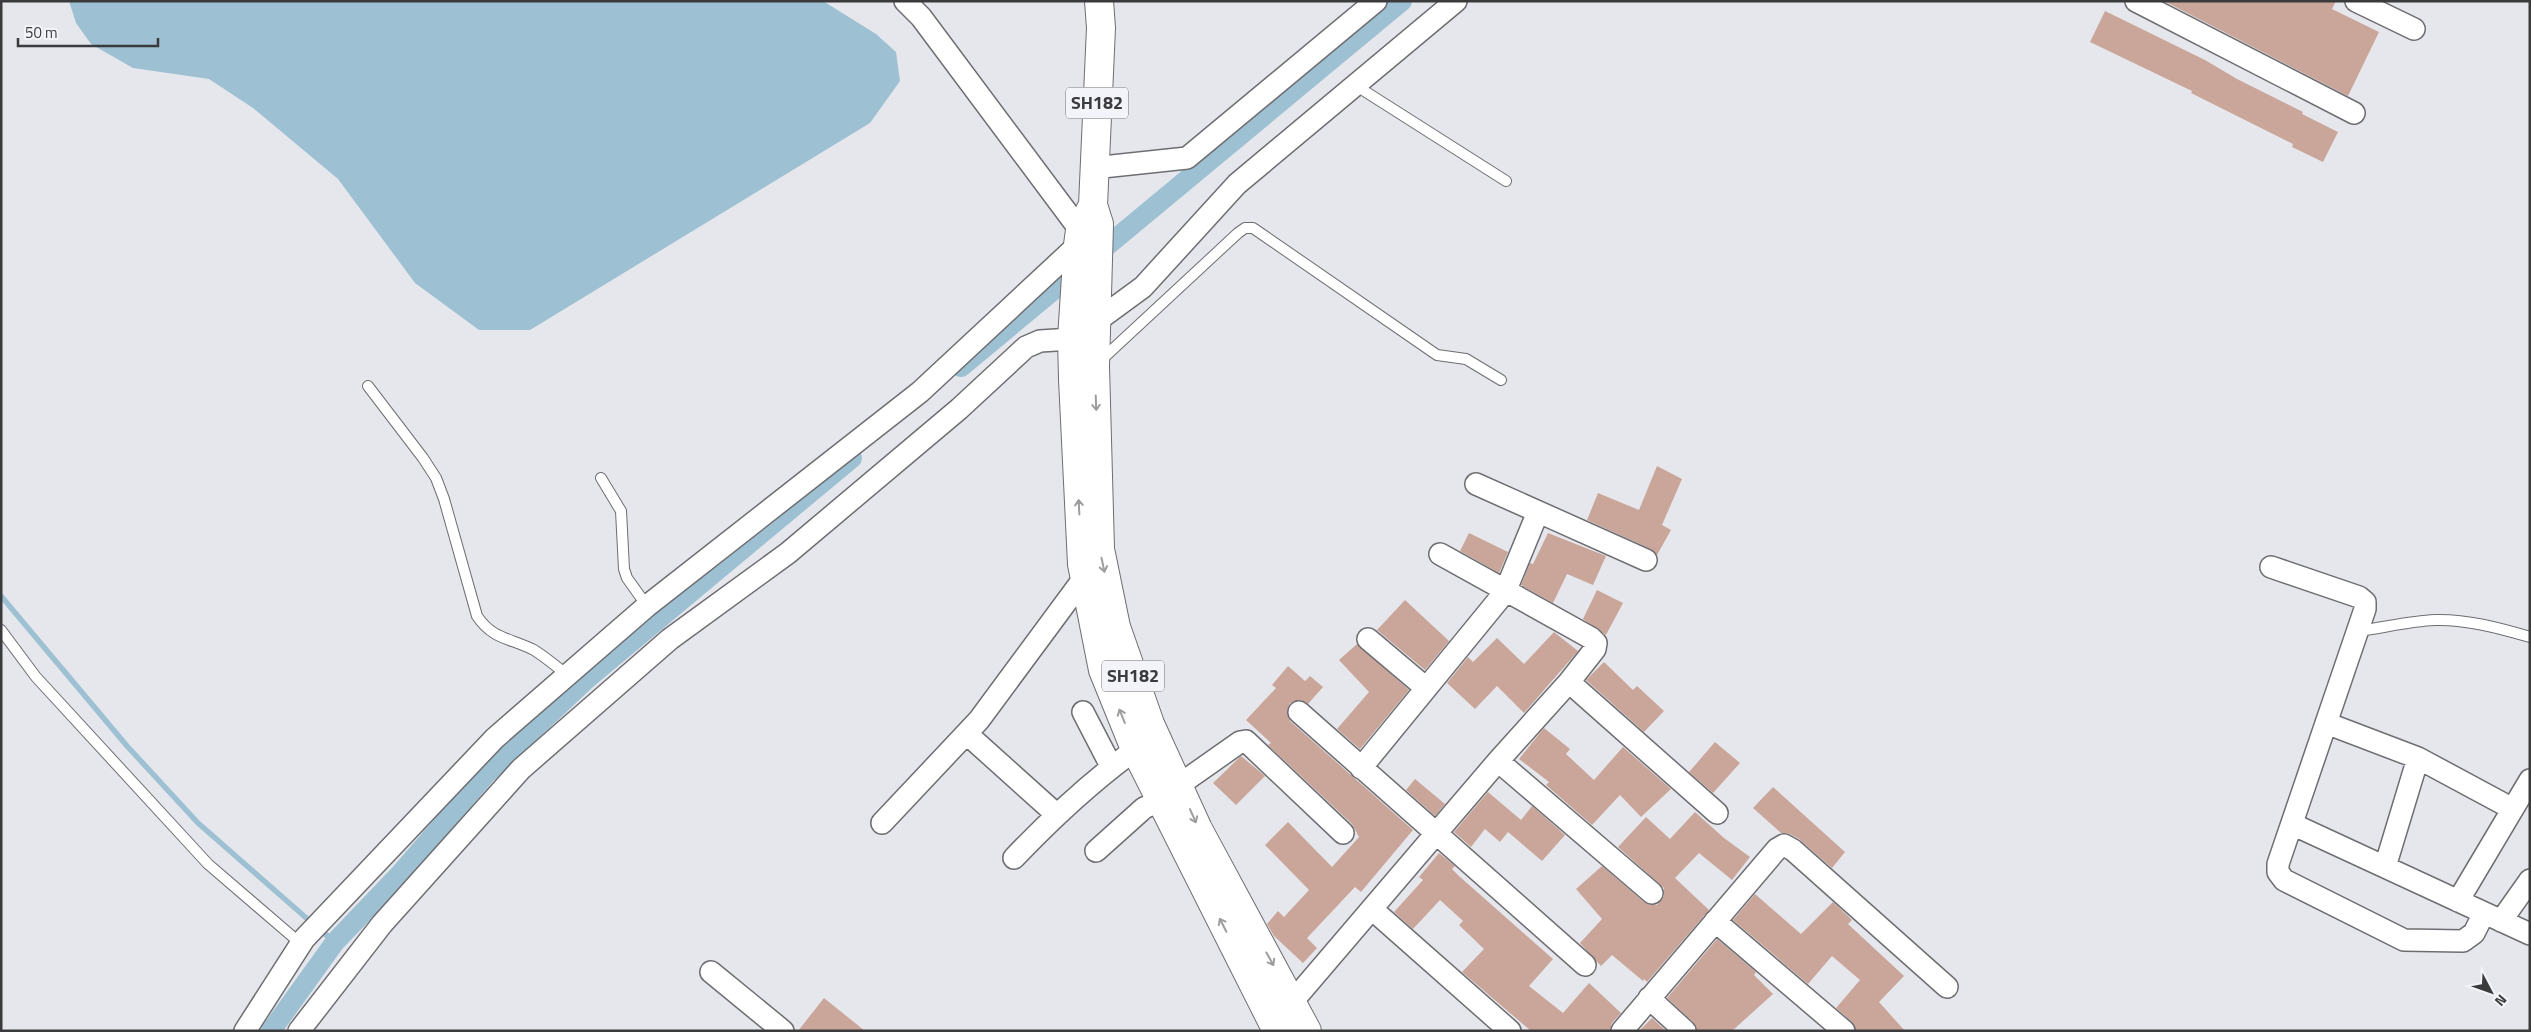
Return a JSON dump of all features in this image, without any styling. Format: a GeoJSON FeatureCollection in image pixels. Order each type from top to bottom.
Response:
{"type":"FeatureCollection","features":[{"type":"Feature","properties":{"kind":"main road","name":"SH182"},"geometry":{"type":"LineString","coordinates":[[1099,1],[1101,28],[1092,205],[1083,243],[1072,339],[1084,578],[1100,606]]}},
{"type":"Feature","properties":{"kind":"main road","name":"SH182"},"geometry":{"type":"LineString","coordinates":[[1083,243],[1098,284],[1094,366],[1103,670],[1145,743],[1170,793],[1277,1031]]}},
{"type":"Feature","properties":{"kind":"main road","name":"SH182"},"geometry":{"type":"LineString","coordinates":[[1170,793],[1198,829],[1293,1001],[1307,1031]]}},
{"type":"Feature","properties":{"kind":"street"},"geometry":{"type":"LineString","coordinates":[[245,1031],[302,941],[327,912],[495,738],[566,674],[647,606],[920,392],[1083,243],[921,17],[905,1]]}},
{"type":"Feature","properties":{"kind":"street"},"geometry":{"type":"LineString","coordinates":[[1093,168],[1187,158],[1376,1]]}},
{"type":"Feature","properties":{"kind":"street"},"geometry":{"type":"LineString","coordinates":[[299,1031],[382,924],[527,763],[670,639],[788,552],[958,409],[1026,347],[1040,341],[1072,339],[1154,277],[1237,184],[1456,1]]}},
{"type":"Feature","properties":{"kind":"street"},"geometry":{"type":"LineString","coordinates":[[2136,1],[2354,112]]}},
{"type":"Feature","properties":{"kind":"street"},"geometry":{"type":"LineString","coordinates":[[2356,1],[2414,29]]}},
{"type":"Feature","properties":{"kind":"street"},"geometry":{"type":"LineString","coordinates":[[1476,484],[1646,560]]}},
{"type":"Feature","properties":{"kind":"street"},"geometry":{"type":"LineString","coordinates":[[1362,768],[1505,592],[1538,512]]}},
{"type":"Feature","properties":{"kind":"street"},"geometry":{"type":"LineString","coordinates":[[1293,1001],[1373,910],[1498,761],[1569,682],[1595,649],[1596,643],[1591,638],[1505,592],[1440,554]]}},
{"type":"Feature","properties":{"kind":"street"},"geometry":{"type":"LineString","coordinates":[[2271,567],[2359,596],[2365,602],[2365,609],[2358,631],[2278,864],[2278,872],[2284,880],[2404,940],[2463,941],[2493,917],[2530,880]]}},
{"type":"Feature","properties":{"kind":"street"},"geometry":{"type":"LineString","coordinates":[[882,822],[967,734],[1084,578]]}},
{"type":"Feature","properties":{"kind":"street"},"geometry":{"type":"LineString","coordinates":[[1368,639],[1426,688]]}},
{"type":"Feature","properties":{"kind":"street"},"geometry":{"type":"LineString","coordinates":[[1569,682],[1717,812]]}},
{"type":"Feature","properties":{"kind":"street"},"geometry":{"type":"LineString","coordinates":[[1083,712],[1111,766]]}},
{"type":"Feature","properties":{"kind":"street"},"geometry":{"type":"LineString","coordinates":[[1299,712],[1436,836],[1585,965]]}},
{"type":"Feature","properties":{"kind":"street"},"geometry":{"type":"LineString","coordinates":[[2326,723],[2418,758],[2511,808]]}},
{"type":"Feature","properties":{"kind":"street"},"geometry":{"type":"LineString","coordinates":[[967,734],[1056,814]]}},
{"type":"Feature","properties":{"kind":"street"},"geometry":{"type":"LineString","coordinates":[[1096,851],[1144,808],[1170,793],[1240,742],[1246,741],[1343,833]]}},
{"type":"Feature","properties":{"kind":"street"},"geometry":{"type":"LineString","coordinates":[[1014,858],[1056,814],[1111,766],[1145,743]]}},
{"type":"Feature","properties":{"kind":"street"},"geometry":{"type":"LineString","coordinates":[[2385,867],[2418,758]]}},
{"type":"Feature","properties":{"kind":"street"},"geometry":{"type":"LineString","coordinates":[[1498,761],[1652,893]]}},
{"type":"Feature","properties":{"kind":"street"},"geometry":{"type":"LineString","coordinates":[[2458,901],[2511,808],[2530,780]]}},
{"type":"Feature","properties":{"kind":"street"},"geometry":{"type":"LineString","coordinates":[[2292,824],[2530,934]]}},
{"type":"Feature","properties":{"kind":"street"},"geometry":{"type":"LineString","coordinates":[[1622,1031],[1715,921],[1784,845],[1947,987]]}},
{"type":"Feature","properties":{"kind":"street"},"geometry":{"type":"LineString","coordinates":[[1373,910],[1510,1031]]}},
{"type":"Feature","properties":{"kind":"street"},"geometry":{"type":"LineString","coordinates":[[1715,921],[1844,1031]]}},
{"type":"Feature","properties":{"kind":"street"},"geometry":{"type":"LineString","coordinates":[[711,972],[769,1026]]}},
{"type":"Feature","properties":{"kind":"street"},"geometry":{"type":"LineString","coordinates":[[1649,998],[1686,1031]]}},
{"type":"Feature","properties":{"kind":"lane"},"geometry":{"type":"LineString","coordinates":[[1355,85],[1506,181]]}},
{"type":"Feature","properties":{"kind":"lane"},"geometry":{"type":"LineString","coordinates":[[1094,366],[1245,228],[1253,228],[1437,355],[1466,359],[1501,380]]}},
{"type":"Feature","properties":{"kind":"lane"},"geometry":{"type":"LineString","coordinates":[[368,386],[436,478],[444,498],[477,616],[483,626],[494,635],[532,650],[566,674]]}},
{"type":"Feature","properties":{"kind":"lane"},"geometry":{"type":"LineString","coordinates":[[601,478],[621,511],[624,569],[627,578],[647,606]]}},
{"type":"Feature","properties":{"kind":"lane"},"geometry":{"type":"LineString","coordinates":[[2358,631],[2410,622],[2453,621],[2492,627],[2530,637]]}},
{"type":"Feature","properties":{"kind":"lane"},"geometry":{"type":"LineString","coordinates":[[1,630],[31,670],[208,864],[302,941]]}},
{"type":"Feature","properties":{"kind":"water"},"geometry":{"type":"Polygon","coordinates":[[[69,1],[823,1],[876,34],[896,52],[900,81],[870,123],[530,330],[479,330],[415,283],[338,179],[253,108],[209,79],[133,68],[91,44],[76,23],[69,1]]]}},
{"type":"Feature","properties":{"kind":"building"},"geometry":{"type":"Polygon","coordinates":[[[2164,1],[2336,1],[2332,9],[2379,32],[2348,96],[2164,1]]]}},
{"type":"Feature","properties":{"kind":"building"},"geometry":{"type":"Polygon","coordinates":[[[2105,11],[2205,60],[2338,132],[2323,162],[2292,147],[2293,144],[2191,93],[2192,91],[2090,42],[2105,11]]]}},
{"type":"Feature","properties":{"kind":"building"},"geometry":{"type":"Polygon","coordinates":[[[1657,466],[1682,479],[1662,525],[1671,530],[1657,555],[1651,549],[1587,520],[1598,493],[1639,510],[1657,466]]]}},
{"type":"Feature","properties":{"kind":"building"},"geometry":{"type":"Polygon","coordinates":[[[1469,533],[1508,552],[1499,573],[1460,551],[1469,533]]]}},
{"type":"Feature","properties":{"kind":"building"},"geometry":{"type":"Polygon","coordinates":[[[1548,533],[1606,556],[1593,585],[1567,574],[1553,603],[1521,585],[1530,563],[1533,564],[1548,533]]]}},
{"type":"Feature","properties":{"kind":"building"},"geometry":{"type":"Polygon","coordinates":[[[1597,590],[1623,603],[1606,635],[1583,619],[1597,590]]]}},
{"type":"Feature","properties":{"kind":"building"},"geometry":{"type":"Polygon","coordinates":[[[1405,600],[1449,641],[1425,670],[1377,630],[1405,600]]]}},
{"type":"Feature","properties":{"kind":"building"},"geometry":{"type":"Polygon","coordinates":[[[1554,632],[1578,651],[1524,713],[1497,686],[1475,709],[1447,683],[1468,657],[1473,662],[1497,638],[1524,664],[1554,632]]]}},
{"type":"Feature","properties":{"kind":"building"},"geometry":{"type":"Polygon","coordinates":[[[1357,644],[1409,690],[1360,749],[1337,729],[1369,692],[1339,660],[1357,644]]]}},
{"type":"Feature","properties":{"kind":"building"},"geometry":{"type":"Polygon","coordinates":[[[1604,662],[1633,690],[1637,686],[1664,711],[1644,732],[1586,680],[1604,662]]]}},
{"type":"Feature","properties":{"kind":"building"},"geometry":{"type":"Polygon","coordinates":[[[1288,666],[1305,681],[1310,676],[1323,687],[1308,704],[1301,700],[1290,703],[1287,710],[1290,721],[1413,830],[1361,892],[1355,887],[1307,938],[1317,948],[1303,963],[1274,936],[1267,924],[1278,911],[1284,917],[1309,890],[1265,845],[1288,822],[1332,867],[1359,837],[1352,824],[1268,745],[1271,743],[1246,720],[1276,688],[1272,685],[1288,666]]]}},
{"type":"Feature","properties":{"kind":"building"},"geometry":{"type":"Polygon","coordinates":[[[1544,728],[1570,749],[1566,754],[1594,780],[1623,747],[1671,789],[1641,817],[1620,795],[1592,825],[1546,785],[1549,782],[1519,759],[1544,728]]]}},
{"type":"Feature","properties":{"kind":"building"},"geometry":{"type":"Polygon","coordinates":[[[1715,742],[1740,763],[1713,793],[1689,772],[1715,742]]]}},
{"type":"Feature","properties":{"kind":"building"},"geometry":{"type":"Polygon","coordinates":[[[1241,756],[1265,776],[1236,805],[1213,783],[1241,756]]]}},
{"type":"Feature","properties":{"kind":"building"},"geometry":{"type":"Polygon","coordinates":[[[1415,779],[1445,804],[1435,816],[1406,790],[1415,779]]]}},
{"type":"Feature","properties":{"kind":"building"},"geometry":{"type":"Polygon","coordinates":[[[1773,787],[1845,852],[1832,868],[1799,839],[1790,834],[1781,833],[1753,808],[1773,787]]]}},
{"type":"Feature","properties":{"kind":"building"},"geometry":{"type":"Polygon","coordinates":[[[1488,792],[1521,820],[1532,806],[1565,835],[1542,861],[1508,832],[1500,842],[1485,829],[1471,847],[1454,832],[1488,792]]]}},
{"type":"Feature","properties":{"kind":"building"},"geometry":{"type":"Polygon","coordinates":[[[1695,812],[1724,838],[1750,857],[1732,880],[1699,853],[1675,878],[1709,910],[1647,982],[1644,979],[1643,981],[1612,955],[1601,966],[1580,943],[1602,919],[1576,889],[1602,866],[1644,902],[1657,905],[1664,896],[1664,888],[1618,847],[1646,817],[1670,839],[1695,812]]]}},
{"type":"Feature","properties":{"kind":"building"},"geometry":{"type":"Polygon","coordinates":[[[1439,853],[1455,866],[1452,869],[1459,876],[1553,959],[1529,986],[1563,1013],[1589,983],[1621,1013],[1612,1023],[1610,1031],[1531,1031],[1462,972],[1484,949],[1459,925],[1463,921],[1440,900],[1413,929],[1394,912],[1423,880],[1419,877],[1439,853]]]}},
{"type":"Feature","properties":{"kind":"building"},"geometry":{"type":"Polygon","coordinates":[[[1755,894],[1801,934],[1833,902],[1852,920],[1848,924],[1904,976],[1879,1002],[1905,1031],[1856,1031],[1852,1022],[1836,1008],[1860,980],[1832,956],[1808,984],[1733,920],[1755,894]]]}},
{"type":"Feature","properties":{"kind":"building"},"geometry":{"type":"Polygon","coordinates":[[[1717,939],[1756,972],[1754,975],[1773,994],[1732,1031],[1697,1031],[1693,1022],[1667,998],[1717,939]]]}},
{"type":"Feature","properties":{"kind":"building"},"geometry":{"type":"Polygon","coordinates":[[[824,998],[865,1031],[798,1031],[824,998]]]}},
{"type":"Feature","properties":{"kind":"building"},"geometry":{"type":"Polygon","coordinates":[[[1652,1018],[1666,1031],[1639,1031],[1652,1018]]]}},
{"type":"Feature","properties":{"kind":"waterway"},"geometry":{"type":"LineString","coordinates":[[961,367],[1402,1]]}},
{"type":"Feature","properties":{"kind":"waterway"},"geometry":{"type":"LineString","coordinates":[[271,1031],[335,942],[400,874],[486,774],[588,678],[852,458]]}},
{"type":"Feature","properties":{"kind":"waterway"},"geometry":{"type":"LineString","coordinates":[[1,596],[127,746],[198,823],[312,923]]}},
{"type":"Feature","properties":{"kind":"waterway"},"geometry":{"type":"LineString","coordinates":[[319,929],[335,942]]}}]}
